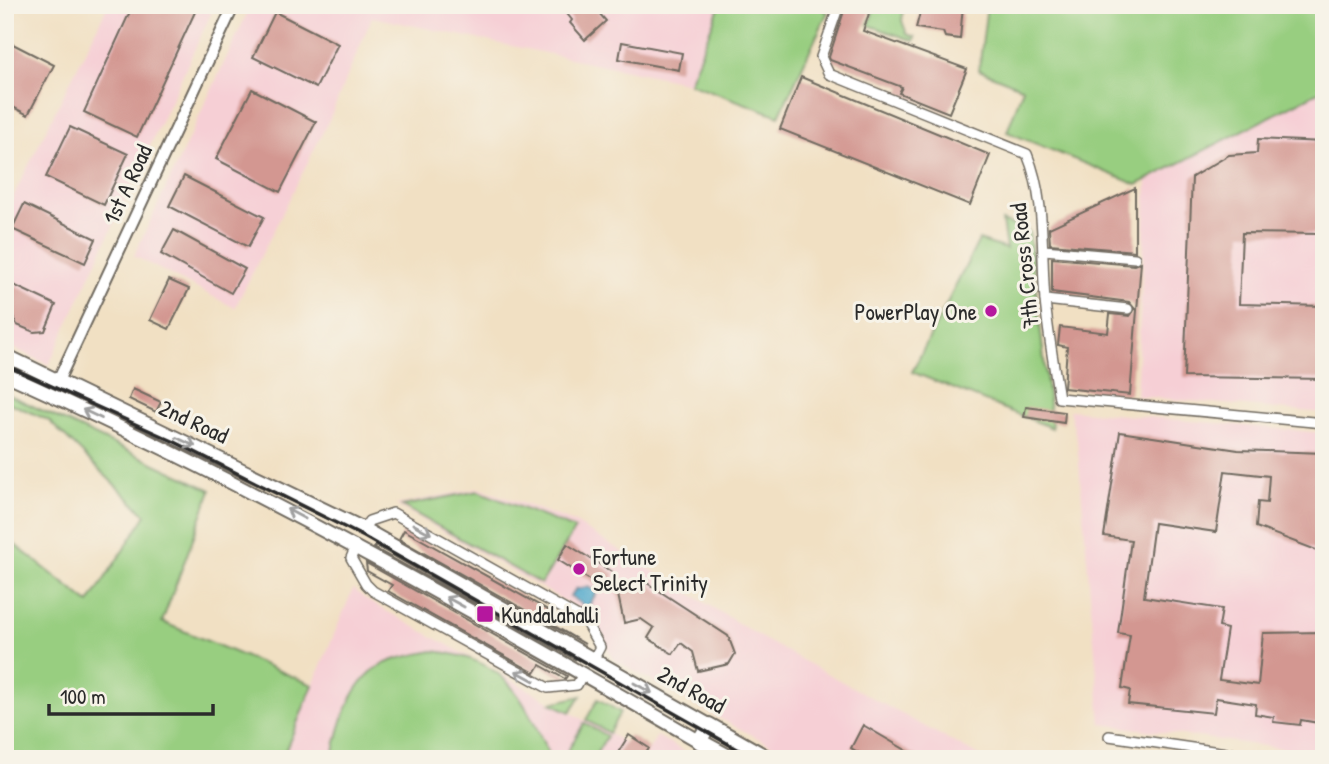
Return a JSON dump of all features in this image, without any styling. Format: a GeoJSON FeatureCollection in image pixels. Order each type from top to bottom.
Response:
{"type":"FeatureCollection","features":[{"type":"Feature","properties":{"kind":"main road","name":"2nd Road"},"geometry":{"type":"LineString","coordinates":[[5,355],[364,529],[769,759]]}},
{"type":"Feature","properties":{"kind":"main road","name":"2nd Road"},"geometry":{"type":"LineString","coordinates":[[5,374],[222,476],[356,546],[732,759]]}},
{"type":"Feature","properties":{"kind":"main road"},"geometry":{"type":"LineString","coordinates":[[699,741],[709,725]]}},
{"type":"Feature","properties":{"kind":"street","name":"1st A Road"},"geometry":{"type":"LineString","coordinates":[[58,381],[234,5]]}},
{"type":"Feature","properties":{"kind":"street","name":"7th Cross Road"},"geometry":{"type":"LineString","coordinates":[[839,5],[821,57],[823,67],[843,82],[1027,154],[1035,180],[1044,250],[1045,300],[1059,398],[1324,423]]}},
{"type":"Feature","properties":{"kind":"street"},"geometry":{"type":"LineString","coordinates":[[1044,250],[1135,258]]}},
{"type":"Feature","properties":{"kind":"street"},"geometry":{"type":"LineString","coordinates":[[1045,300],[1128,309]]}},
{"type":"Feature","properties":{"kind":"street"},"geometry":{"type":"LineString","coordinates":[[364,529],[369,521],[394,513],[585,621],[600,647],[593,660]]}},
{"type":"Feature","properties":{"kind":"street"},"geometry":{"type":"LineString","coordinates":[[356,546],[351,558],[373,591],[548,688],[577,685],[583,673]]}},
{"type":"Feature","properties":{"kind":"street"},"geometry":{"type":"LineString","coordinates":[[1108,736],[1268,759]]}},
{"type":"Feature","properties":{"kind":"shaded area"},"geometry":{"type":"Polygon","coordinates":[[[108,5],[215,5],[49,365],[5,344],[5,213],[108,5]]]}},
{"type":"Feature","properties":{"kind":"shaded area"},"geometry":{"type":"Polygon","coordinates":[[[251,5],[720,5],[689,83],[372,17],[330,118],[235,308],[134,256],[251,5]]]}},
{"type":"Feature","properties":{"kind":"shaded area"},"geometry":{"type":"Polygon","coordinates":[[[1324,89],[1324,413],[1136,396],[1147,181],[1324,89]]]}},
{"type":"Feature","properties":{"kind":"shaded area"},"geometry":{"type":"Polygon","coordinates":[[[1069,410],[1324,433],[1324,754],[1101,724],[1077,440],[1069,410]]]}},
{"type":"Feature","properties":{"kind":"shaded area","name":"Fortune Select Trinity"},"geometry":{"type":"Polygon","coordinates":[[[479,488],[574,522],[767,641],[983,758],[798,759],[698,707],[613,659],[591,616],[396,505],[479,488]]]}},
{"type":"Feature","properties":{"kind":"shaded area"},"geometry":{"type":"Polygon","coordinates":[[[353,589],[368,601],[624,742],[614,759],[282,759],[353,589]]]}},
{"type":"Feature","properties":{"kind":"shaded area"},"geometry":{"type":"Polygon","coordinates":[[[657,736],[677,747],[695,759],[643,759],[657,736]]]}},
{"type":"Feature","properties":{"kind":"green space"},"geometry":{"type":"Polygon","coordinates":[[[720,5],[814,5],[828,12],[779,116],[689,83],[720,5]]]}},
{"type":"Feature","properties":{"kind":"green space"},"geometry":{"type":"Polygon","coordinates":[[[876,5],[904,5],[902,21],[907,34],[915,37],[914,41],[868,25],[876,5]]]}},
{"type":"Feature","properties":{"kind":"green space"},"geometry":{"type":"Polygon","coordinates":[[[987,5],[1324,5],[1324,89],[1137,185],[1007,132],[1023,88],[979,70],[987,5]]]}},
{"type":"Feature","properties":{"kind":"green space","name":"PowerPlay One"},"geometry":{"type":"Polygon","coordinates":[[[1002,221],[1029,231],[1052,428],[912,372],[979,240],[1006,249],[1002,221]]]}},
{"type":"Feature","properties":{"kind":"green space"},"geometry":{"type":"Polygon","coordinates":[[[5,393],[211,490],[162,622],[313,685],[282,759],[5,759],[5,537],[89,603],[146,515],[48,420],[5,401],[5,393]]]}},
{"type":"Feature","properties":{"kind":"green space"},"geometry":{"type":"Polygon","coordinates":[[[478,491],[575,529],[541,584],[402,506],[478,491]]]}},
{"type":"Feature","properties":{"kind":"green space"},"geometry":{"type":"Polygon","coordinates":[[[433,651],[478,662],[508,683],[529,714],[549,755],[547,759],[333,756],[346,709],[366,677],[388,662],[433,651]]]}},
{"type":"Feature","properties":{"kind":"green space"},"geometry":{"type":"Polygon","coordinates":[[[581,696],[570,712],[551,703],[581,696]]]}},
{"type":"Feature","properties":{"kind":"green space"},"geometry":{"type":"Polygon","coordinates":[[[598,699],[620,712],[609,733],[586,720],[598,699]]]}},
{"type":"Feature","properties":{"kind":"green space"},"geometry":{"type":"Polygon","coordinates":[[[584,723],[607,736],[593,759],[563,759],[584,723]]]}},
{"type":"Feature","properties":{"kind":"water"},"geometry":{"type":"Polygon","coordinates":[[[588,587],[597,592],[587,608],[570,596],[576,589],[588,587]]]}},
{"type":"Feature","properties":{"kind":"building"},"geometry":{"type":"Polygon","coordinates":[[[133,5],[181,5],[195,12],[137,137],[84,112],[133,5]]]}},
{"type":"Feature","properties":{"kind":"building"},"geometry":{"type":"Polygon","coordinates":[[[560,5],[592,5],[606,21],[585,40],[570,23],[572,20],[560,5]]]}},
{"type":"Feature","properties":{"kind":"building"},"geometry":{"type":"Polygon","coordinates":[[[846,5],[872,5],[863,31],[967,69],[949,113],[899,93],[902,87],[830,60],[846,5]]]}},
{"type":"Feature","properties":{"kind":"building"},"geometry":{"type":"Polygon","coordinates":[[[922,5],[963,5],[960,39],[945,37],[943,32],[916,28],[922,5]]]}},
{"type":"Feature","properties":{"kind":"building"},"geometry":{"type":"Polygon","coordinates":[[[275,12],[338,44],[316,88],[253,57],[275,12]]]}},
{"type":"Feature","properties":{"kind":"building"},"geometry":{"type":"Polygon","coordinates":[[[5,40],[54,65],[28,115],[5,103],[5,40]]]}},
{"type":"Feature","properties":{"kind":"building"},"geometry":{"type":"Polygon","coordinates":[[[622,42],[682,53],[679,70],[619,59],[622,42]]]}},
{"type":"Feature","properties":{"kind":"building"},"geometry":{"type":"Polygon","coordinates":[[[801,77],[990,155],[970,205],[780,129],[801,77]]]}},
{"type":"Feature","properties":{"kind":"building"},"geometry":{"type":"Polygon","coordinates":[[[252,89],[316,122],[280,192],[216,159],[252,89]]]}},
{"type":"Feature","properties":{"kind":"building"},"geometry":{"type":"Polygon","coordinates":[[[70,127],[128,154],[104,205],[46,177],[70,127]]]}},
{"type":"Feature","properties":{"kind":"building"},"geometry":{"type":"Polygon","coordinates":[[[1258,139],[1324,142],[1324,234],[1242,233],[1239,304],[1324,306],[1324,379],[1184,377],[1192,177],[1229,155],[1257,153],[1258,139]]]}},
{"type":"Feature","properties":{"kind":"building"},"geometry":{"type":"Polygon","coordinates":[[[184,176],[264,217],[248,247],[169,206],[184,176]]]}},
{"type":"Feature","properties":{"kind":"building"},"geometry":{"type":"Polygon","coordinates":[[[1135,188],[1135,251],[1050,244],[1049,228],[1135,188]]]}},
{"type":"Feature","properties":{"kind":"building"},"geometry":{"type":"Polygon","coordinates":[[[24,204],[96,239],[85,263],[12,229],[24,204]]]}},
{"type":"Feature","properties":{"kind":"building"},"geometry":{"type":"Polygon","coordinates":[[[174,230],[245,269],[231,293],[161,254],[174,230]]]}},
{"type":"Feature","properties":{"kind":"building"},"geometry":{"type":"Polygon","coordinates":[[[1052,258],[1134,265],[1141,262],[1130,395],[1064,388],[1067,347],[1058,345],[1060,327],[1108,333],[1110,314],[1130,316],[1135,309],[1129,302],[1052,292],[1052,258]]]}},
{"type":"Feature","properties":{"kind":"building"},"geometry":{"type":"Polygon","coordinates":[[[169,280],[189,289],[169,329],[150,320],[169,280]]]}},
{"type":"Feature","properties":{"kind":"building"},"geometry":{"type":"Polygon","coordinates":[[[5,281],[56,305],[45,331],[34,332],[17,325],[12,314],[5,311],[5,281]]]}},
{"type":"Feature","properties":{"kind":"building"},"geometry":{"type":"Polygon","coordinates":[[[133,389],[161,402],[156,412],[129,399],[133,389]]]}},
{"type":"Feature","properties":{"kind":"building"},"geometry":{"type":"Polygon","coordinates":[[[1026,407],[1065,412],[1064,423],[1024,417],[1026,407]]]}},
{"type":"Feature","properties":{"kind":"building"},"geometry":{"type":"Polygon","coordinates":[[[1120,432],[1238,450],[1324,453],[1324,553],[1256,527],[1258,502],[1267,503],[1269,476],[1225,471],[1216,532],[1154,523],[1144,597],[1222,609],[1219,627],[1227,629],[1219,680],[1258,685],[1263,633],[1324,632],[1324,724],[1301,720],[1300,725],[1273,722],[1274,717],[1255,714],[1256,704],[1216,698],[1214,713],[1128,704],[1130,690],[1122,688],[1130,635],[1118,633],[1131,540],[1104,536],[1120,432]]]}},
{"type":"Feature","properties":{"kind":"building"},"geometry":{"type":"Polygon","coordinates":[[[404,530],[553,613],[548,622],[585,644],[399,539],[404,530]]]}},
{"type":"Feature","properties":{"kind":"building"},"geometry":{"type":"Polygon","coordinates":[[[567,544],[615,574],[606,590],[558,560],[567,544]]]}},
{"type":"Feature","properties":{"kind":"building"},"geometry":{"type":"Polygon","coordinates":[[[376,546],[576,660],[374,548],[376,546]]]}},
{"type":"Feature","properties":{"kind":"building"},"geometry":{"type":"Polygon","coordinates":[[[366,563],[567,676],[565,679],[540,665],[535,673],[388,591],[392,585],[367,571],[366,563]]]}},
{"type":"Feature","properties":{"kind":"building"},"geometry":{"type":"Polygon","coordinates":[[[644,581],[728,636],[735,654],[729,664],[698,671],[693,652],[681,643],[673,654],[648,638],[654,628],[641,619],[624,623],[617,590],[644,581]]]}},
{"type":"Feature","properties":{"kind":"building"},"geometry":{"type":"Polygon","coordinates":[[[863,725],[921,759],[870,759],[851,748],[863,725]]]}},
{"type":"Feature","properties":{"kind":"building"},"geometry":{"type":"Polygon","coordinates":[[[629,735],[649,748],[643,759],[614,759],[629,735]]]}},
{"type":"Feature","properties":{"kind":"railway"},"geometry":{"type":"LineString","coordinates":[[5,365],[175,442],[364,537],[755,759]]}},
{"type":"Feature","properties":{"kind":"place","name":"PowerPlay One"},"geometry":{"type":"Point","coordinates":[991,311]}},
{"type":"Feature","properties":{"kind":"place","name":"Fortune Select Trinity"},"geometry":{"type":"Point","coordinates":[579,569]}},
{"type":"Feature","properties":{"kind":"place","name":"Kundalahalli"},"geometry":{"type":"Point","coordinates":[485,614]}}]}
